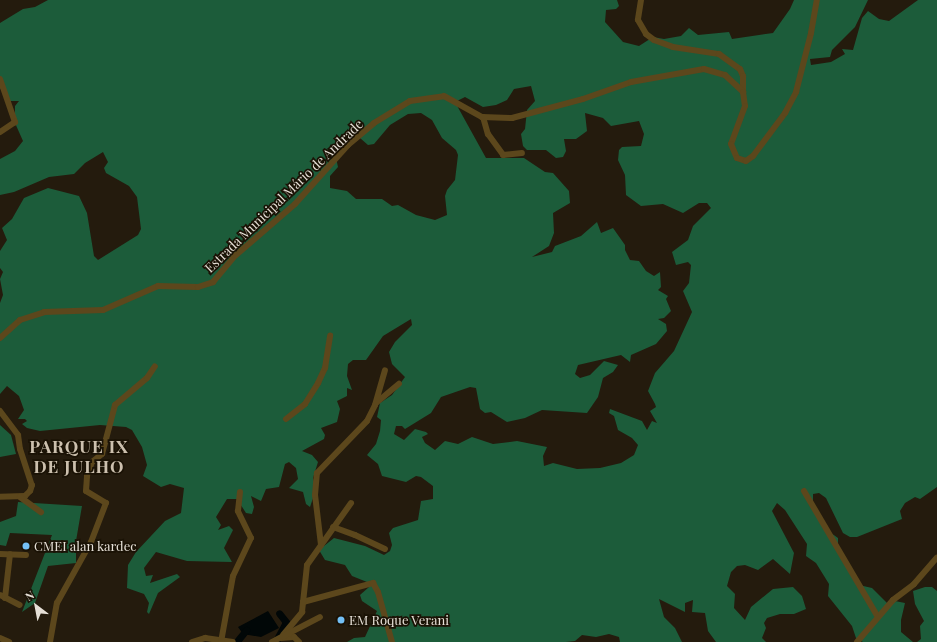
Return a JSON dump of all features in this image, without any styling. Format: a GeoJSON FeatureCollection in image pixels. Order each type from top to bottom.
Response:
{"type":"FeatureCollection","features":[{"type":"Feature","properties":{"kind":"street"},"geometry":{"type":"LineString","coordinates":[[641,0],[638,20],[646,34],[654,40],[673,48],[719,54],[740,69],[743,76],[742,92],[745,106],[731,144],[737,158],[746,160],[753,156],[785,113],[796,92],[811,33],[817,0]]}},
{"type":"Feature","properties":{"kind":"street","name":"Estrada Municipal Mário de Andrade"},"geometry":{"type":"LineString","coordinates":[[0,338],[20,320],[44,312],[73,309],[103,310],[158,286],[198,287],[212,282],[236,255],[295,204],[348,145],[374,122],[410,101],[444,96],[483,117],[512,118],[583,99],[631,82],[704,69],[725,74],[742,92]]}},
{"type":"Feature","properties":{"kind":"street"},"geometry":{"type":"LineString","coordinates":[[0,79],[15,120],[12,126],[0,132]]}},
{"type":"Feature","properties":{"kind":"street"},"geometry":{"type":"LineString","coordinates":[[483,117],[488,134],[503,155],[522,153]]}},
{"type":"Feature","properties":{"kind":"street"},"geometry":{"type":"LineString","coordinates":[[286,419],[305,404],[318,383],[325,368],[330,335]]}},
{"type":"Feature","properties":{"kind":"street"},"geometry":{"type":"LineString","coordinates":[[50,642],[57,603],[91,542],[106,503],[86,491],[87,475],[92,462],[102,454],[115,405],[147,378],[155,366]]}},
{"type":"Feature","properties":{"kind":"street"},"geometry":{"type":"LineString","coordinates":[[320,545],[315,495],[317,473],[367,421],[376,403],[385,370]]}},
{"type":"Feature","properties":{"kind":"street"},"geometry":{"type":"LineString","coordinates":[[376,403],[399,384]]}},
{"type":"Feature","properties":{"kind":"street"},"geometry":{"type":"LineString","coordinates":[[0,411],[18,435],[30,488],[28,494],[20,497],[0,497]]}},
{"type":"Feature","properties":{"kind":"street"},"geometry":{"type":"LineString","coordinates":[[804,491],[878,617]]}},
{"type":"Feature","properties":{"kind":"street"},"geometry":{"type":"LineString","coordinates":[[220,641],[233,576],[251,538],[238,511],[240,492]]}},
{"type":"Feature","properties":{"kind":"street"},"geometry":{"type":"LineString","coordinates":[[20,497],[41,512]]}},
{"type":"Feature","properties":{"kind":"street"},"geometry":{"type":"LineString","coordinates":[[283,634],[300,618],[303,602],[305,570],[320,545],[351,503]]}},
{"type":"Feature","properties":{"kind":"street"},"geometry":{"type":"LineString","coordinates":[[333,527],[385,549]]}},
{"type":"Feature","properties":{"kind":"street"},"geometry":{"type":"LineString","coordinates":[[0,554],[26,555]]}},
{"type":"Feature","properties":{"kind":"street"},"geometry":{"type":"LineString","coordinates":[[10,554],[2,596],[20,605]]}},
{"type":"Feature","properties":{"kind":"street"},"geometry":{"type":"LineString","coordinates":[[857,642],[878,617],[937,558]]}},
{"type":"Feature","properties":{"kind":"street"},"geometry":{"type":"LineString","coordinates":[[303,602],[373,583],[376,586],[392,642]]}},
{"type":"Feature","properties":{"kind":"street"},"geometry":{"type":"LineString","coordinates":[[274,640],[283,634],[320,617]]}},
{"type":"Feature","properties":{"kind":"street"},"geometry":{"type":"LineString","coordinates":[[274,640],[294,637],[299,642]]}},
{"type":"Feature","properties":{"kind":"street"},"geometry":{"type":"LineString","coordinates":[[0,638],[9,642]]}},
{"type":"Feature","properties":{"kind":"street"},"geometry":{"type":"LineString","coordinates":[[192,642],[205,638],[233,642]]}},
{"type":"Feature","properties":{"kind":"green space"},"geometry":{"type":"Polygon","coordinates":[[[48,0],[617,0],[619,6],[616,9],[606,10],[605,22],[623,42],[639,46],[653,37],[664,39],[681,36],[689,28],[698,35],[729,32],[732,39],[773,33],[790,9],[794,0],[868,0],[855,27],[832,50],[830,57],[810,59],[811,65],[831,62],[845,54],[842,49],[853,50],[862,18],[868,11],[879,19],[889,21],[918,0],[937,0],[937,487],[920,499],[915,497],[905,503],[900,511],[902,519],[857,537],[850,537],[843,533],[826,498],[819,493],[813,494],[813,503],[831,533],[838,538],[838,548],[859,585],[872,588],[889,605],[895,601],[905,603],[901,620],[901,632],[913,642],[863,642],[856,638],[852,626],[828,596],[829,584],[816,563],[806,556],[807,544],[785,510],[777,503],[772,511],[794,553],[790,574],[773,559],[758,570],[745,565],[737,566],[731,572],[727,586],[735,594],[734,608],[745,620],[751,607],[773,589],[793,587],[802,596],[806,609],[794,614],[780,614],[767,618],[764,623],[766,628],[762,638],[766,642],[716,642],[708,631],[705,613],[692,612],[693,600],[685,603],[685,612],[659,599],[664,617],[675,628],[682,642],[620,642],[619,637],[609,634],[596,637],[582,635],[575,641],[566,642],[347,642],[354,638],[365,637],[377,611],[362,601],[360,595],[369,587],[367,582],[352,576],[345,565],[325,560],[319,550],[334,538],[365,546],[384,555],[390,551],[392,545],[389,533],[393,528],[418,520],[421,501],[433,499],[433,486],[421,477],[416,476],[406,482],[382,476],[378,464],[367,455],[376,444],[380,431],[381,420],[377,417],[380,403],[392,395],[405,377],[392,364],[389,352],[395,342],[412,325],[411,319],[383,336],[366,360],[353,360],[348,364],[347,376],[352,390],[347,388],[347,396],[337,401],[340,409],[337,422],[321,428],[325,435],[324,439],[302,451],[312,455],[318,462],[313,478],[316,489],[310,507],[306,504],[303,492],[289,488],[298,479],[296,468],[289,462],[285,464],[279,487],[266,489],[261,501],[251,496],[254,507],[252,514],[246,513],[237,499],[227,499],[216,517],[221,525],[218,530],[229,526],[233,530],[224,548],[232,562],[187,561],[156,552],[144,568],[146,576],[153,575],[150,583],[177,574],[180,577],[158,593],[149,614],[147,612],[149,603],[144,594],[127,588],[128,565],[136,552],[165,521],[181,513],[184,488],[170,484],[161,487],[143,476],[147,465],[142,447],[132,430],[126,427],[100,425],[40,431],[27,428],[22,424],[27,421],[25,419],[18,419],[24,410],[19,396],[7,386],[0,394],[0,303],[3,295],[0,279],[3,272],[0,268],[0,251],[7,240],[2,228],[12,219],[24,198],[48,188],[79,196],[87,213],[94,256],[98,260],[138,235],[141,229],[137,197],[129,186],[106,173],[104,168],[108,162],[103,152],[85,163],[74,174],[49,177],[14,192],[0,195],[0,159],[15,151],[23,141],[15,123],[15,106],[19,101],[9,101],[0,88],[0,23],[23,9],[35,7],[48,0]],[[531,86],[514,89],[507,100],[496,105],[483,107],[465,97],[455,102],[486,158],[524,158],[545,172],[553,173],[569,191],[570,203],[553,213],[554,233],[549,246],[532,257],[552,252],[555,246],[581,236],[597,222],[601,233],[613,228],[625,245],[625,250],[630,260],[639,261],[646,271],[654,276],[660,272],[661,287],[658,290],[668,296],[666,299],[671,311],[664,318],[658,319],[666,324],[667,331],[656,344],[631,355],[630,362],[621,355],[578,365],[575,374],[580,378],[590,375],[604,361],[618,365],[613,372],[603,378],[598,397],[587,413],[542,410],[525,418],[507,422],[491,412],[485,413],[480,409],[476,388],[470,387],[441,397],[431,413],[405,429],[402,426],[396,426],[394,434],[404,440],[415,429],[426,432],[428,434],[422,437],[425,443],[435,450],[445,441],[458,444],[472,437],[493,444],[517,441],[547,447],[543,456],[544,466],[553,463],[577,469],[600,468],[621,463],[634,455],[638,445],[632,438],[618,430],[614,416],[609,413],[610,409],[642,421],[647,430],[652,421],[657,423],[650,411],[656,407],[648,391],[655,373],[674,351],[692,312],[683,291],[689,283],[691,265],[688,262],[676,265],[672,252],[688,240],[693,226],[711,208],[707,203],[699,203],[683,213],[663,204],[641,206],[626,195],[625,175],[618,160],[619,150],[622,147],[641,146],[644,134],[639,121],[611,126],[603,118],[585,113],[587,131],[576,139],[564,139],[566,151],[563,157],[556,158],[546,150],[527,150],[523,146],[521,134],[525,129],[527,110],[535,101],[531,86]],[[421,113],[408,114],[390,125],[374,144],[368,145],[352,131],[334,149],[338,167],[330,176],[330,188],[347,191],[356,199],[382,199],[392,206],[398,205],[416,215],[435,220],[447,215],[445,196],[447,190],[455,180],[458,155],[456,150],[442,138],[432,120],[421,113]]]}},
{"type":"Feature","properties":{"kind":"green space"},"geometry":{"type":"Polygon","coordinates":[[[0,425],[11,435],[16,454],[0,457],[0,425]]]}},
{"type":"Feature","properties":{"kind":"green space"},"geometry":{"type":"Polygon","coordinates":[[[18,502],[82,506],[76,541],[76,563],[48,566],[35,603],[22,612],[52,535],[10,533],[6,546],[0,545],[0,522],[16,516],[18,502]]]}},
{"type":"Feature","properties":{"kind":"green space"},"geometry":{"type":"Polygon","coordinates":[[[925,587],[932,587],[937,591],[937,642],[917,642],[921,639],[920,626],[924,621],[915,604],[913,591],[925,587]]]}},
{"type":"Feature","properties":{"kind":"shaded area"},"geometry":{"type":"Polygon","coordinates":[[[268,611],[279,628],[261,637],[243,634],[238,627],[268,611]]]}},
{"type":"Feature","properties":{"kind":"waterway"},"geometry":{"type":"LineString","coordinates":[[273,641],[277,639],[286,622],[279,613]]}},
{"type":"Feature","properties":{"kind":"waterway"},"geometry":{"type":"LineString","coordinates":[[238,640],[246,630]]}},
{"type":"Feature","properties":{"kind":"place","name":"CMEI alan kardec"},"geometry":{"type":"Point","coordinates":[26,546]}},
{"type":"Feature","properties":{"kind":"place","name":"EM Roque Verani"},"geometry":{"type":"Point","coordinates":[341,620]}},
{"type":"Feature","properties":{"kind":"district","name":"PARQUE IX DE JULHO"},"geometry":{"type":"Point","coordinates":[79,457]}}]}
